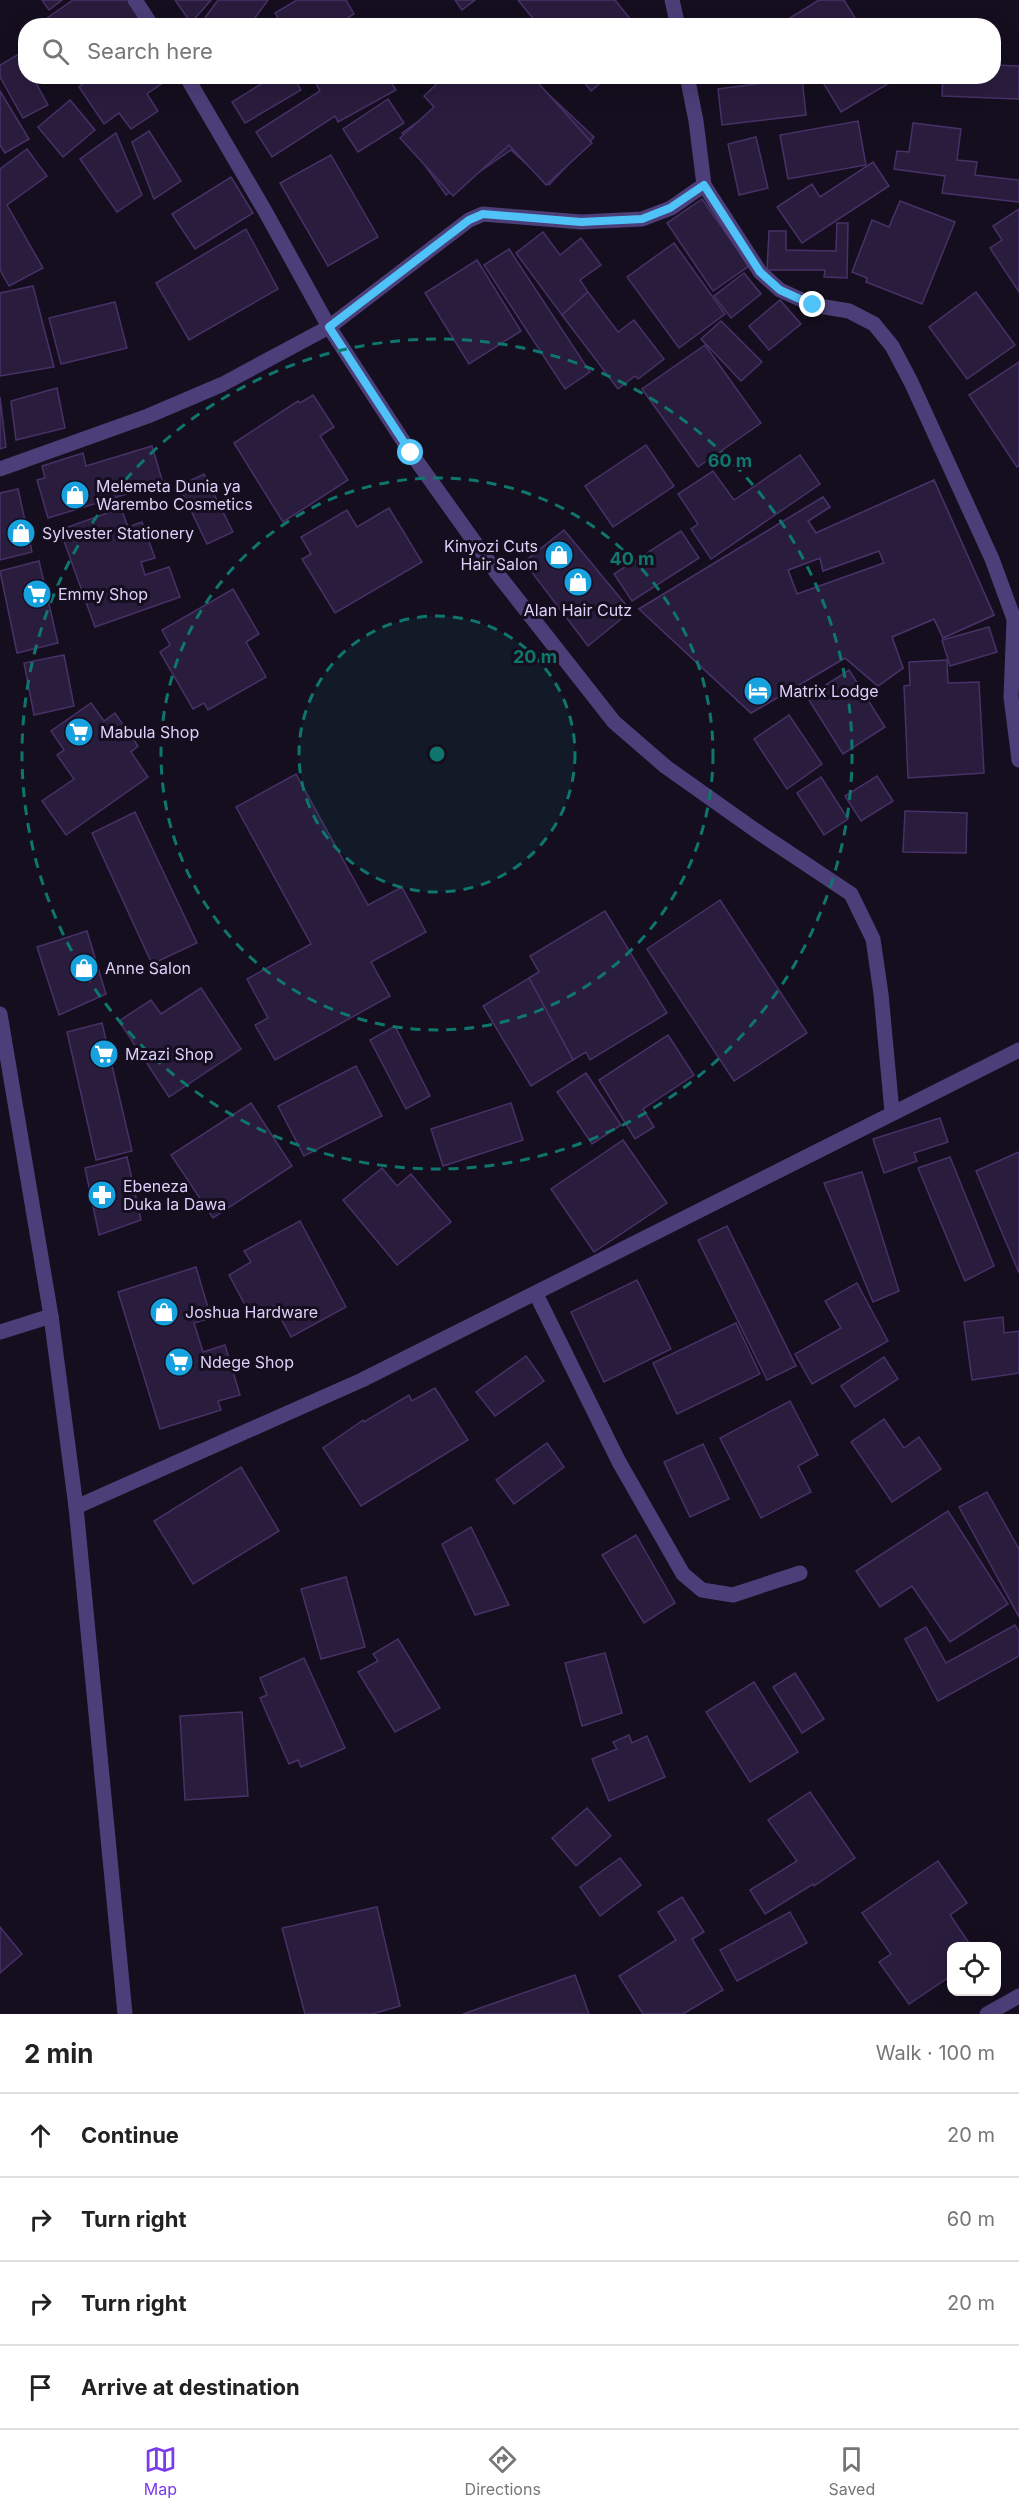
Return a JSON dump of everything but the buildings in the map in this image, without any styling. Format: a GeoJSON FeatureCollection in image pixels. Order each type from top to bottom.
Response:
{"type":"FeatureCollection","features":[{"type":"Feature","properties":{"kind":"street"},"geometry":{"type":"LineString","coordinates":[[135,0],[147,18]]}},
{"type":"Feature","properties":{"kind":"street"},"geometry":{"type":"LineString","coordinates":[[672,0],[676,18]]}},
{"type":"Feature","properties":{"kind":"street"},"geometry":{"type":"LineString","coordinates":[[191,84],[266,211],[329,327],[411,453],[496,572],[614,722],[675,773],[851,894],[873,939],[881,994],[892,1112]]}},
{"type":"Feature","properties":{"kind":"street"},"geometry":{"type":"LineString","coordinates":[[689,84],[704,185],[760,272],[780,290],[813,305],[849,310],[874,324],[892,346],[992,559],[1014,619],[1011,697],[1019,759]]}},
{"type":"Feature","properties":{"kind":"street"},"geometry":{"type":"LineString","coordinates":[[0,469],[148,416],[223,384],[329,327],[469,220],[483,214],[581,222],[642,219],[670,208],[704,185]]}},
{"type":"Feature","properties":{"kind":"street"},"geometry":{"type":"LineString","coordinates":[[0,1014],[51,1316],[76,1507],[125,2014]]}},
{"type":"Feature","properties":{"kind":"street"},"geometry":{"type":"LineString","coordinates":[[76,1507],[362,1380],[1019,1050]]}},
{"type":"Feature","properties":{"kind":"street"},"geometry":{"type":"LineString","coordinates":[[536,1294],[619,1462],[683,1574],[702,1590],[733,1594],[800,1573]]}},
{"type":"Feature","properties":{"kind":"street"},"geometry":{"type":"LineString","coordinates":[[0,1332],[51,1316]]}},
{"type":"Feature","properties":{"kind":"street"},"geometry":{"type":"LineString","coordinates":[[987,2014],[1019,1996]]}},
{"type":"Feature","properties":{"kind":"place","name":"Melemeta Dunia ya Warembo Cosmetics"},"geometry":{"type":"Point","coordinates":[75,495]}},
{"type":"Feature","properties":{"kind":"place","name":"Sylvester Stationery"},"geometry":{"type":"Point","coordinates":[21,533]}},
{"type":"Feature","properties":{"kind":"place","name":"Kinyozi Cuts Hair Salon"},"geometry":{"type":"Point","coordinates":[559,555]}},
{"type":"Feature","properties":{"kind":"place","name":"Alan Hair Cutz"},"geometry":{"type":"Point","coordinates":[578,582]}},
{"type":"Feature","properties":{"kind":"place","name":"Emmy Shop"},"geometry":{"type":"Point","coordinates":[37,594]}},
{"type":"Feature","properties":{"kind":"place","name":"Matrix Lodge"},"geometry":{"type":"Point","coordinates":[758,691]}},
{"type":"Feature","properties":{"kind":"place","name":"Mabula Shop"},"geometry":{"type":"Point","coordinates":[79,732]}},
{"type":"Feature","properties":{"kind":"place","name":"Anne Salon"},"geometry":{"type":"Point","coordinates":[84,968]}},
{"type":"Feature","properties":{"kind":"place","name":"Mzazi Shop"},"geometry":{"type":"Point","coordinates":[104,1054]}},
{"type":"Feature","properties":{"kind":"place","name":"Ebeneza Duka la Dawa"},"geometry":{"type":"Point","coordinates":[102,1195]}},
{"type":"Feature","properties":{"kind":"place","name":"Joshua Hardware"},"geometry":{"type":"Point","coordinates":[164,1312]}},
{"type":"Feature","properties":{"kind":"place","name":"Ndege Shop"},"geometry":{"type":"Point","coordinates":[179,1362]}},
{"type":"Feature","properties":{"kind":"route"},"geometry":{"type":"LineString","coordinates":[[411,453],[329,327],[469,220],[483,214],[581,222],[642,219],[670,208],[704,185],[760,272],[780,290],[813,305]]}}]}
